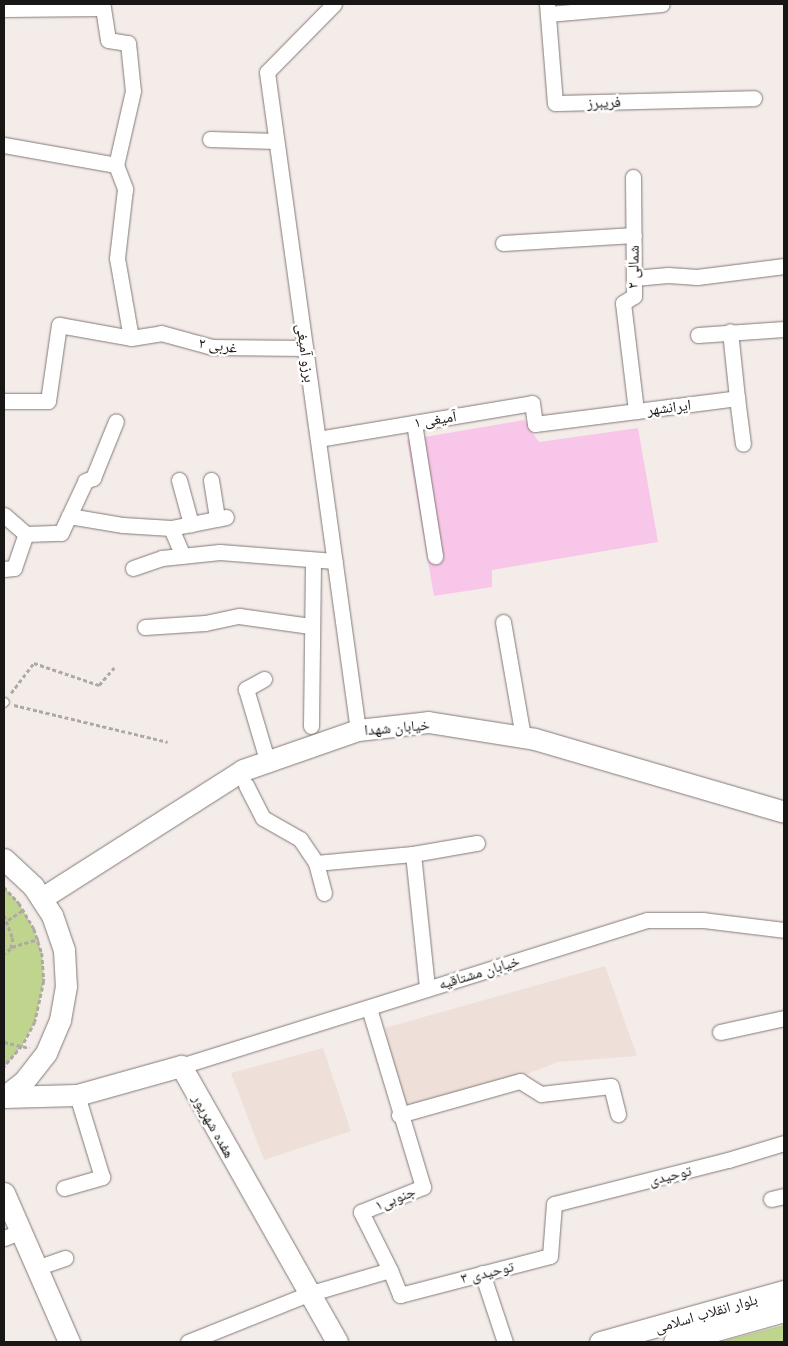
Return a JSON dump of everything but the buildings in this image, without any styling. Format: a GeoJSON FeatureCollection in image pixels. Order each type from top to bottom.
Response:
{"type":"FeatureCollection","features":[{"type":"Feature","properties":{"kind":"main road","name":"خیابان شهدا"},"geometry":{"type":"LineString","coordinates":[[42,898],[243,770],[358,730],[428,722],[523,737],[784,812]]}},
{"type":"Feature","properties":{"kind":"main road"},"geometry":{"type":"LineString","coordinates":[[4,859],[23,875],[42,898],[59,933],[66,968],[64,1003],[46,1053],[23,1082],[4,1097]]}},
{"type":"Feature","properties":{"kind":"main road"},"geometry":{"type":"LineString","coordinates":[[4,1097],[76,1095],[181,1066]]}},
{"type":"Feature","properties":{"kind":"main road","name":"هفده شهریور"},"geometry":{"type":"LineString","coordinates":[[181,1066],[308,1294],[337,1342]]}},
{"type":"Feature","properties":{"kind":"main road"},"geometry":{"type":"LineString","coordinates":[[4,1193],[12,1235],[36,1268],[66,1342]]}},
{"type":"Feature","properties":{"kind":"main road","name":"بلوار انقلاب اسلامی"},"geometry":{"type":"LineString","coordinates":[[600,1342],[784,1291]]}},
{"type":"Feature","properties":{"kind":"main road","name":"بلوار انقلاب اسلامی"},"geometry":{"type":"LineString","coordinates":[[674,1342],[784,1311]]}},
{"type":"Feature","properties":{"kind":"street","name":"برزو آمیغی"},"geometry":{"type":"LineString","coordinates":[[334,4],[267,72],[358,730]]}},
{"type":"Feature","properties":{"kind":"street"},"geometry":{"type":"LineString","coordinates":[[547,9],[662,4]]}},
{"type":"Feature","properties":{"kind":"street"},"geometry":{"type":"LineString","coordinates":[[4,8],[103,8],[108,40],[128,43],[132,91],[116,165],[125,189],[117,258],[131,338]]}},
{"type":"Feature","properties":{"kind":"street","name":"فریبرز"},"geometry":{"type":"LineString","coordinates":[[547,9],[555,103],[754,98]]}},
{"type":"Feature","properties":{"kind":"street"},"geometry":{"type":"LineString","coordinates":[[210,139],[276,141]]}},
{"type":"Feature","properties":{"kind":"street"},"geometry":{"type":"LineString","coordinates":[[4,145],[116,165]]}},
{"type":"Feature","properties":{"kind":"street","name":"۲ شمالی"},"geometry":{"type":"LineString","coordinates":[[633,177],[634,296],[623,303],[636,411]]}},
{"type":"Feature","properties":{"kind":"street"},"geometry":{"type":"LineString","coordinates":[[503,243],[634,235]]}},
{"type":"Feature","properties":{"kind":"street"},"geometry":{"type":"LineString","coordinates":[[634,278],[668,274],[697,277],[784,266]]}},
{"type":"Feature","properties":{"kind":"street","name":"۲ غربی"},"geometry":{"type":"LineString","coordinates":[[4,401],[48,400],[59,325],[131,338],[161,333],[212,347],[305,348]]}},
{"type":"Feature","properties":{"kind":"street"},"geometry":{"type":"LineString","coordinates":[[698,335],[730,331],[784,329]]}},
{"type":"Feature","properties":{"kind":"street"},"geometry":{"type":"LineString","coordinates":[[730,331],[743,444]]}},
{"type":"Feature","properties":{"kind":"street","name":"ایرانشهر"},"geometry":{"type":"LineString","coordinates":[[535,424],[737,398]]}},
{"type":"Feature","properties":{"kind":"street","name":"آمیغی ۱"},"geometry":{"type":"LineString","coordinates":[[318,439],[532,403],[535,424]]}},
{"type":"Feature","properties":{"kind":"street"},"geometry":{"type":"LineString","coordinates":[[4,515],[26,534],[61,533],[85,481],[92,478],[116,420]]}},
{"type":"Feature","properties":{"kind":"street"},"geometry":{"type":"LineString","coordinates":[[414,423],[435,556]]}},
{"type":"Feature","properties":{"kind":"street"},"geometry":{"type":"LineString","coordinates":[[179,480],[191,524]]}},
{"type":"Feature","properties":{"kind":"street"},"geometry":{"type":"LineString","coordinates":[[69,516],[123,525],[171,528],[222,518],[211,480]]}},
{"type":"Feature","properties":{"kind":"street"},"geometry":{"type":"LineString","coordinates":[[171,528],[183,556]]}},
{"type":"Feature","properties":{"kind":"street"},"geometry":{"type":"LineString","coordinates":[[9,568],[26,534]]}},
{"type":"Feature","properties":{"kind":"street"},"geometry":{"type":"LineString","coordinates":[[133,568],[162,558],[220,552],[313,562],[335,561]]}},
{"type":"Feature","properties":{"kind":"street"},"geometry":{"type":"LineString","coordinates":[[311,726],[310,626],[313,562]]}},
{"type":"Feature","properties":{"kind":"street"},"geometry":{"type":"LineString","coordinates":[[145,627],[205,623],[239,616],[310,626]]}},
{"type":"Feature","properties":{"kind":"street"},"geometry":{"type":"LineString","coordinates":[[503,622],[523,737]]}},
{"type":"Feature","properties":{"kind":"street"},"geometry":{"type":"LineString","coordinates":[[264,679],[246,689],[268,760]]}},
{"type":"Feature","properties":{"kind":"street"},"geometry":{"type":"LineString","coordinates":[[246,785],[263,818],[300,839],[316,863],[324,893]]}},
{"type":"Feature","properties":{"kind":"street"},"geometry":{"type":"LineString","coordinates":[[316,863],[413,854],[477,843]]}},
{"type":"Feature","properties":{"kind":"street"},"geometry":{"type":"LineString","coordinates":[[413,854],[427,988]]}},
{"type":"Feature","properties":{"kind":"street","name":"خیابان مشتاقیه"},"geometry":{"type":"LineString","coordinates":[[181,1066],[647,920],[704,920],[784,930]]}},
{"type":"Feature","properties":{"kind":"street","name":"جنوبی۱"},"geometry":{"type":"LineString","coordinates":[[369,1008],[399,1115],[423,1187],[361,1212],[390,1270]]}},
{"type":"Feature","properties":{"kind":"street"},"geometry":{"type":"LineString","coordinates":[[720,1032],[784,1018]]}},
{"type":"Feature","properties":{"kind":"street"},"geometry":{"type":"LineString","coordinates":[[399,1115],[520,1081],[541,1094],[611,1086],[618,1114]]}},
{"type":"Feature","properties":{"kind":"street"},"geometry":{"type":"LineString","coordinates":[[64,1188],[102,1177],[76,1095]]}},
{"type":"Feature","properties":{"kind":"street","name":"توحیدی"},"geometry":{"type":"LineString","coordinates":[[554,1204],[728,1160],[784,1143]]}},
{"type":"Feature","properties":{"kind":"street","name":"توحیدی ۳"},"geometry":{"type":"LineString","coordinates":[[390,1270],[400,1295],[550,1256],[554,1204]]}},
{"type":"Feature","properties":{"kind":"street"},"geometry":{"type":"LineString","coordinates":[[36,1268],[65,1258]]}},
{"type":"Feature","properties":{"kind":"street"},"geometry":{"type":"LineString","coordinates":[[188,1342],[308,1294],[390,1270]]}},
{"type":"Feature","properties":{"kind":"street"},"geometry":{"type":"LineString","coordinates":[[482,1273],[505,1342]]}},
{"type":"Feature","properties":{"kind":"path"},"geometry":{"type":"LineString","coordinates":[[114,668],[99,685],[34,663],[4,703],[168,742]]}},
{"type":"Feature","properties":{"kind":"path"},"geometry":{"type":"LineString","coordinates":[[4,886],[24,910],[38,939],[44,967],[43,995],[35,1022],[22,1046],[4,1067]]}},
{"type":"Feature","properties":{"kind":"path"},"geometry":{"type":"LineString","coordinates":[[8,920],[42,898]]}},
{"type":"Feature","properties":{"kind":"path"},"geometry":{"type":"LineString","coordinates":[[4,915],[13,933],[12,947]]}},
{"type":"Feature","properties":{"kind":"path"},"geometry":{"type":"LineString","coordinates":[[4,954],[12,947],[59,933]]}},
{"type":"Feature","properties":{"kind":"path"},"geometry":{"type":"LineString","coordinates":[[4,1042],[46,1053]]}},
{"type":"Feature","properties":{"kind":"shaded area"},"geometry":{"type":"Polygon","coordinates":[[[605,966],[637,1056],[558,1062],[519,1077],[401,1111],[385,1028],[605,966]]]}},
{"type":"Feature","properties":{"kind":"shaded area"},"geometry":{"type":"Polygon","coordinates":[[[323,1048],[351,1131],[264,1160],[231,1073],[323,1048]]]}},
{"type":"Feature","properties":{"kind":"green space"},"geometry":{"type":"Polygon","coordinates":[[[4,887],[19,903],[34,929],[42,953],[44,981],[35,1022],[22,1046],[4,1067],[4,887]]]}},
{"type":"Feature","properties":{"kind":"green space"},"geometry":{"type":"Polygon","coordinates":[[[784,1325],[784,1342],[720,1342],[784,1325]]]}}]}
